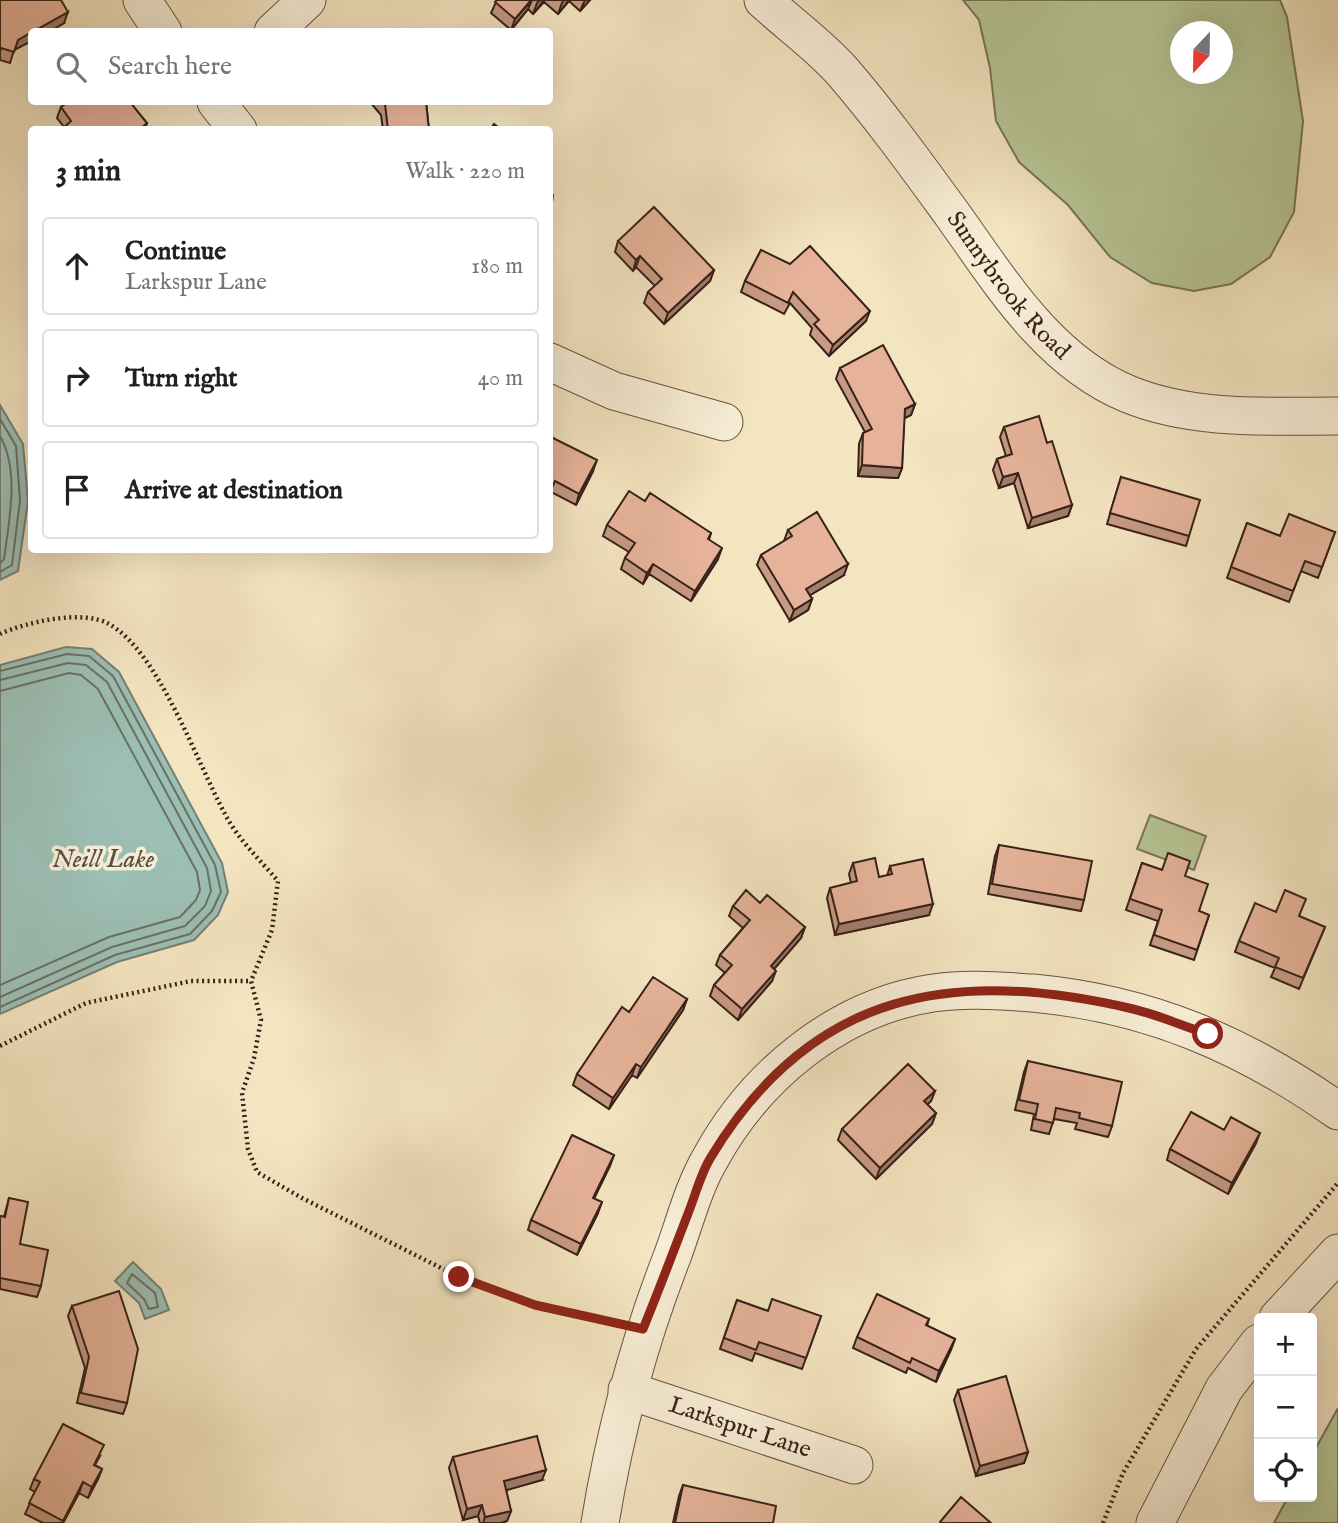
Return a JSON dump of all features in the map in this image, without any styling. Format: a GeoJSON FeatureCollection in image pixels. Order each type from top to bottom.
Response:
{"type":"FeatureCollection","features":[{"type":"Feature","properties":{"kind":"street"},"geometry":{"type":"LineString","coordinates":[[142,0],[160,28]]}},
{"type":"Feature","properties":{"kind":"street"},"geometry":{"type":"LineString","coordinates":[[277,28],[307,0]]}},
{"type":"Feature","properties":{"kind":"street","name":"Sunnybrook Road"},"geometry":{"type":"LineString","coordinates":[[763,0],[840,69],[933,188],[1009,293],[1043,334],[1082,367],[1128,394],[1177,408],[1230,416],[1338,416]]}},
{"type":"Feature","properties":{"kind":"street"},"geometry":{"type":"LineString","coordinates":[[218,105],[235,126]]}},
{"type":"Feature","properties":{"kind":"street"},"geometry":{"type":"LineString","coordinates":[[553,363],[614,391],[724,422]]}},
{"type":"Feature","properties":{"kind":"street"},"geometry":{"type":"LineString","coordinates":[[600,1523],[610,1457],[643,1329],[709,1160],[741,1112],[780,1067],[825,1034],[875,1010],[932,993],[991,990],[1065,996],[1135,1009],[1208,1034],[1275,1069],[1338,1111]]}},
{"type":"Feature","properties":{"kind":"street"},"geometry":{"type":"LineString","coordinates":[[1283,1313],[1338,1253]]}},
{"type":"Feature","properties":{"kind":"street"},"geometry":{"type":"LineString","coordinates":[[1156,1523],[1224,1389],[1254,1350]]}},
{"type":"Feature","properties":{"kind":"street","name":"Larkspur Lane"},"geometry":{"type":"LineString","coordinates":[[627,1390],[854,1465]]}},
{"type":"Feature","properties":{"kind":"path"},"geometry":{"type":"LineString","coordinates":[[0,634],[76,615],[108,624],[137,648],[172,706],[226,817],[278,881],[272,930],[251,981],[261,1020],[254,1058],[242,1093],[248,1149],[257,1172],[302,1198],[459,1277],[535,1305],[643,1329]]}},
{"type":"Feature","properties":{"kind":"path"},"geometry":{"type":"LineString","coordinates":[[0,1046],[86,1003],[191,981],[251,981]]}},
{"type":"Feature","properties":{"kind":"path"},"geometry":{"type":"LineString","coordinates":[[1103,1523],[1123,1473],[1196,1349],[1338,1183]]}},
{"type":"Feature","properties":{"kind":"green space"},"geometry":{"type":"Polygon","coordinates":[[[963,0],[1280,0],[1287,17],[1303,121],[1294,212],[1270,257],[1231,284],[1194,291],[1152,283],[1110,257],[1068,205],[1019,162],[996,121],[990,68],[979,20],[963,0]]]}},
{"type":"Feature","properties":{"kind":"green space"},"geometry":{"type":"Polygon","coordinates":[[[1150,815],[1206,836],[1194,870],[1137,849],[1150,815]]]}},
{"type":"Feature","properties":{"kind":"green space"},"geometry":{"type":"Polygon","coordinates":[[[1338,1408],[1338,1523],[1274,1523],[1285,1502],[1317,1502],[1317,1446],[1338,1408]]]}},
{"type":"Feature","properties":{"kind":"water"},"geometry":{"type":"Polygon","coordinates":[[[0,405],[23,444],[28,501],[18,571],[0,580],[0,405]]]}},
{"type":"Feature","properties":{"kind":"water","name":"Neill Lake"},"geometry":{"type":"Polygon","coordinates":[[[66,647],[92,649],[119,672],[222,863],[228,892],[218,915],[194,940],[117,962],[0,1014],[0,665],[66,647]]]}},
{"type":"Feature","properties":{"kind":"water"},"geometry":{"type":"Polygon","coordinates":[[[133,1262],[161,1289],[169,1310],[145,1319],[139,1303],[115,1281],[133,1262]]]}},
{"type":"Feature","properties":{"kind":"building"},"geometry":{"type":"Polygon","coordinates":[[[0,0],[61,0],[68,12],[39,28],[28,28],[28,34],[18,40],[14,52],[1,48],[0,52],[0,0]]]}},
{"type":"Feature","properties":{"kind":"building"},"geometry":{"type":"Polygon","coordinates":[[[531,0],[515,19],[495,2],[531,0]]]}},
{"type":"Feature","properties":{"kind":"building"},"geometry":{"type":"Polygon","coordinates":[[[132,105],[147,123],[144,126],[65,126],[71,121],[61,107],[132,105]]]}},
{"type":"Feature","properties":{"kind":"building"},"geometry":{"type":"Polygon","coordinates":[[[385,105],[426,105],[429,126],[388,126],[385,105]]]}},
{"type":"Feature","properties":{"kind":"building"},"geometry":{"type":"Polygon","coordinates":[[[654,207],[714,270],[668,313],[648,292],[662,279],[640,256],[636,260],[618,241],[654,207]]]}},
{"type":"Feature","properties":{"kind":"building"},"geometry":{"type":"Polygon","coordinates":[[[810,246],[870,311],[833,345],[814,324],[819,320],[793,292],[788,303],[745,281],[761,250],[790,264],[810,246]]]}},
{"type":"Feature","properties":{"kind":"building"},"geometry":{"type":"Polygon","coordinates":[[[883,345],[915,404],[905,409],[902,468],[862,465],[863,433],[872,429],[840,368],[883,345]]]}},
{"type":"Feature","properties":{"kind":"building"},"geometry":{"type":"Polygon","coordinates":[[[1039,416],[1047,443],[1052,441],[1072,505],[1032,518],[1018,473],[1003,477],[997,459],[1012,454],[1004,427],[1039,416]]]}},
{"type":"Feature","properties":{"kind":"building"},"geometry":{"type":"Polygon","coordinates":[[[553,438],[597,460],[579,494],[555,481],[553,485],[553,438]]]}},
{"type":"Feature","properties":{"kind":"building"},"geometry":{"type":"Polygon","coordinates":[[[1121,477],[1200,500],[1189,536],[1110,513],[1121,477]]]}},
{"type":"Feature","properties":{"kind":"building"},"geometry":{"type":"Polygon","coordinates":[[[629,491],[645,501],[650,493],[711,533],[708,539],[722,548],[695,591],[653,564],[647,573],[625,558],[635,543],[607,525],[629,491]]]}},
{"type":"Feature","properties":{"kind":"building"},"geometry":{"type":"Polygon","coordinates":[[[817,512],[848,564],[806,589],[812,599],[794,610],[761,555],[792,536],[788,530],[817,512]]]}},
{"type":"Feature","properties":{"kind":"building"},"geometry":{"type":"Polygon","coordinates":[[[1289,514],[1335,532],[1322,567],[1305,561],[1293,591],[1231,567],[1247,523],[1280,536],[1289,514]]]}},
{"type":"Feature","properties":{"kind":"building"},"geometry":{"type":"Polygon","coordinates":[[[999,845],[1092,861],[1084,900],[992,884],[999,845]]]}},
{"type":"Feature","properties":{"kind":"building"},"geometry":{"type":"Polygon","coordinates":[[[1168,853],[1190,861],[1185,876],[1208,884],[1199,911],[1209,915],[1197,950],[1154,935],[1162,910],[1130,899],[1142,863],[1162,870],[1168,853]]]}},
{"type":"Feature","properties":{"kind":"building"},"geometry":{"type":"Polygon","coordinates":[[[875,858],[879,877],[892,874],[890,866],[923,859],[933,904],[839,924],[830,888],[857,881],[853,863],[875,858]]]}},
{"type":"Feature","properties":{"kind":"building"},"geometry":{"type":"Polygon","coordinates":[[[746,890],[760,903],[767,895],[805,927],[771,966],[776,971],[742,1009],[714,985],[732,965],[720,955],[750,920],[733,906],[746,890]]]}},
{"type":"Feature","properties":{"kind":"building"},"geometry":{"type":"Polygon","coordinates":[[[1285,890],[1306,899],[1299,916],[1325,927],[1303,978],[1275,967],[1279,958],[1239,941],[1255,903],[1276,912],[1285,890]]]}},
{"type":"Feature","properties":{"kind":"building"},"geometry":{"type":"Polygon","coordinates":[[[653,977],[687,999],[641,1067],[636,1064],[613,1098],[577,1074],[622,1007],[629,1012],[653,977]]]}},
{"type":"Feature","properties":{"kind":"building"},"geometry":{"type":"Polygon","coordinates":[[[1028,1061],[1122,1082],[1112,1126],[1079,1118],[1080,1113],[1056,1108],[1053,1123],[1035,1119],[1038,1104],[1019,1100],[1028,1061]]]}},
{"type":"Feature","properties":{"kind":"building"},"geometry":{"type":"Polygon","coordinates":[[[908,1064],[935,1091],[924,1101],[936,1113],[880,1168],[842,1129],[908,1064]]]}},
{"type":"Feature","properties":{"kind":"building"},"geometry":{"type":"Polygon","coordinates":[[[1191,1112],[1224,1130],[1231,1117],[1260,1133],[1232,1183],[1170,1149],[1191,1112]]]}},
{"type":"Feature","properties":{"kind":"building"},"geometry":{"type":"Polygon","coordinates":[[[572,1135],[614,1155],[593,1198],[602,1202],[581,1244],[531,1220],[572,1135]]]}},
{"type":"Feature","properties":{"kind":"building"},"geometry":{"type":"Polygon","coordinates":[[[9,1198],[28,1202],[20,1244],[48,1250],[41,1286],[0,1278],[0,1216],[5,1217],[9,1198]]]}},
{"type":"Feature","properties":{"kind":"building"},"geometry":{"type":"Polygon","coordinates":[[[119,1291],[138,1349],[127,1403],[81,1393],[89,1357],[72,1306],[119,1291]]]}},
{"type":"Feature","properties":{"kind":"building"},"geometry":{"type":"Polygon","coordinates":[[[877,1294],[929,1319],[926,1325],[955,1339],[939,1371],[912,1358],[910,1363],[857,1337],[877,1294]]]}},
{"type":"Feature","properties":{"kind":"building"},"geometry":{"type":"Polygon","coordinates":[[[772,1299],[821,1316],[806,1358],[759,1342],[756,1350],[724,1338],[737,1300],[768,1311],[772,1299]]]}},
{"type":"Feature","properties":{"kind":"building"},"geometry":{"type":"Polygon","coordinates":[[[1006,1376],[1028,1452],[980,1466],[958,1390],[1006,1376]]]}},
{"type":"Feature","properties":{"kind":"building"},"geometry":{"type":"Polygon","coordinates":[[[63,1424],[104,1445],[94,1465],[102,1469],[92,1487],[83,1482],[63,1521],[29,1503],[40,1482],[34,1479],[63,1424]]]}},
{"type":"Feature","properties":{"kind":"building"},"geometry":{"type":"Polygon","coordinates":[[[537,1436],[546,1470],[504,1481],[511,1511],[485,1517],[482,1505],[467,1509],[453,1457],[537,1436]]]}},
{"type":"Feature","properties":{"kind":"building"},"geometry":{"type":"Polygon","coordinates":[[[683,1485],[776,1506],[773,1523],[675,1523],[683,1485]]]}},
{"type":"Feature","properties":{"kind":"building"},"geometry":{"type":"Polygon","coordinates":[[[961,1497],[991,1523],[941,1523],[961,1497]]]}},
{"type":"Feature","properties":{"kind":"route"},"geometry":{"type":"LineString","coordinates":[[459,1277],[535,1305],[623,1322],[643,1329],[709,1160],[741,1112],[780,1067],[825,1034],[875,1010],[932,993],[991,990],[1065,996],[1135,1009],[1208,1034]]}}]}
